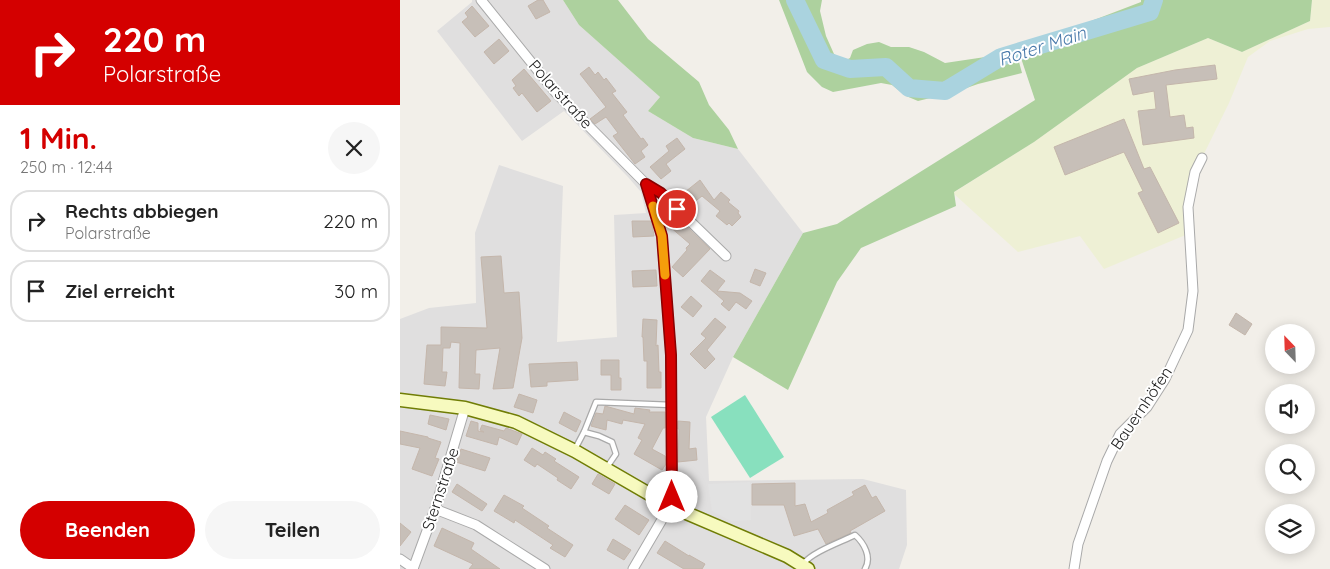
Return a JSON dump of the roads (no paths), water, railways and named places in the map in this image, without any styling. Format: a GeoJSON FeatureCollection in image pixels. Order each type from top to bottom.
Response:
{"type":"FeatureCollection","features":[{"type":"Feature","properties":{"kind":"main road"},"geometry":{"type":"LineString","coordinates":[[400,400],[465,408],[516,422],[575,451],[670,506],[787,556],[805,567]]}},
{"type":"Feature","properties":{"kind":"street","name":"Polarstraße"},"geometry":{"type":"LineString","coordinates":[[481,0],[556,93],[646,184],[661,193],[726,256]]}},
{"type":"Feature","properties":{"kind":"street","name":"Bauernhöfen"},"geometry":{"type":"LineString","coordinates":[[1074,569],[1078,544],[1107,461],[1120,434],[1146,406],[1165,379],[1188,330],[1193,291],[1188,207],[1195,172],[1202,158]]}},
{"type":"Feature","properties":{"kind":"street","name":"Polarstraße"},"geometry":{"type":"LineString","coordinates":[[646,184],[662,236],[670,336],[672,404],[672,497],[670,506]]}},
{"type":"Feature","properties":{"kind":"street","name":"Sternstraße"},"geometry":{"type":"LineString","coordinates":[[413,569],[435,509],[465,408]]}},
{"type":"Feature","properties":{"kind":"street"},"geometry":{"type":"LineString","coordinates":[[633,569],[670,506]]}},
{"type":"Feature","properties":{"kind":"street"},"geometry":{"type":"LineString","coordinates":[[435,509],[476,525],[544,569]]}},
{"type":"Feature","properties":{"kind":"street"},"geometry":{"type":"LineString","coordinates":[[400,559],[413,569]]}},
{"type":"Feature","properties":{"kind":"lane"},"geometry":{"type":"LineString","coordinates":[[575,451],[596,402],[672,404]]}},
{"type":"Feature","properties":{"kind":"lane"},"geometry":{"type":"LineString","coordinates":[[584,432],[600,436],[612,442],[616,454],[607,469]]}},
{"type":"Feature","properties":{"kind":"lane"},"geometry":{"type":"LineString","coordinates":[[805,567],[807,559],[854,535],[861,540],[868,558],[865,569]]}},
{"type":"Feature","properties":{"kind":"waterway","name":"Roter Main"},"geometry":{"type":"LineString","coordinates":[[795,0],[824,60],[850,69],[886,67],[909,88],[945,91],[1001,57],[1150,12],[1154,0]]}}]}
